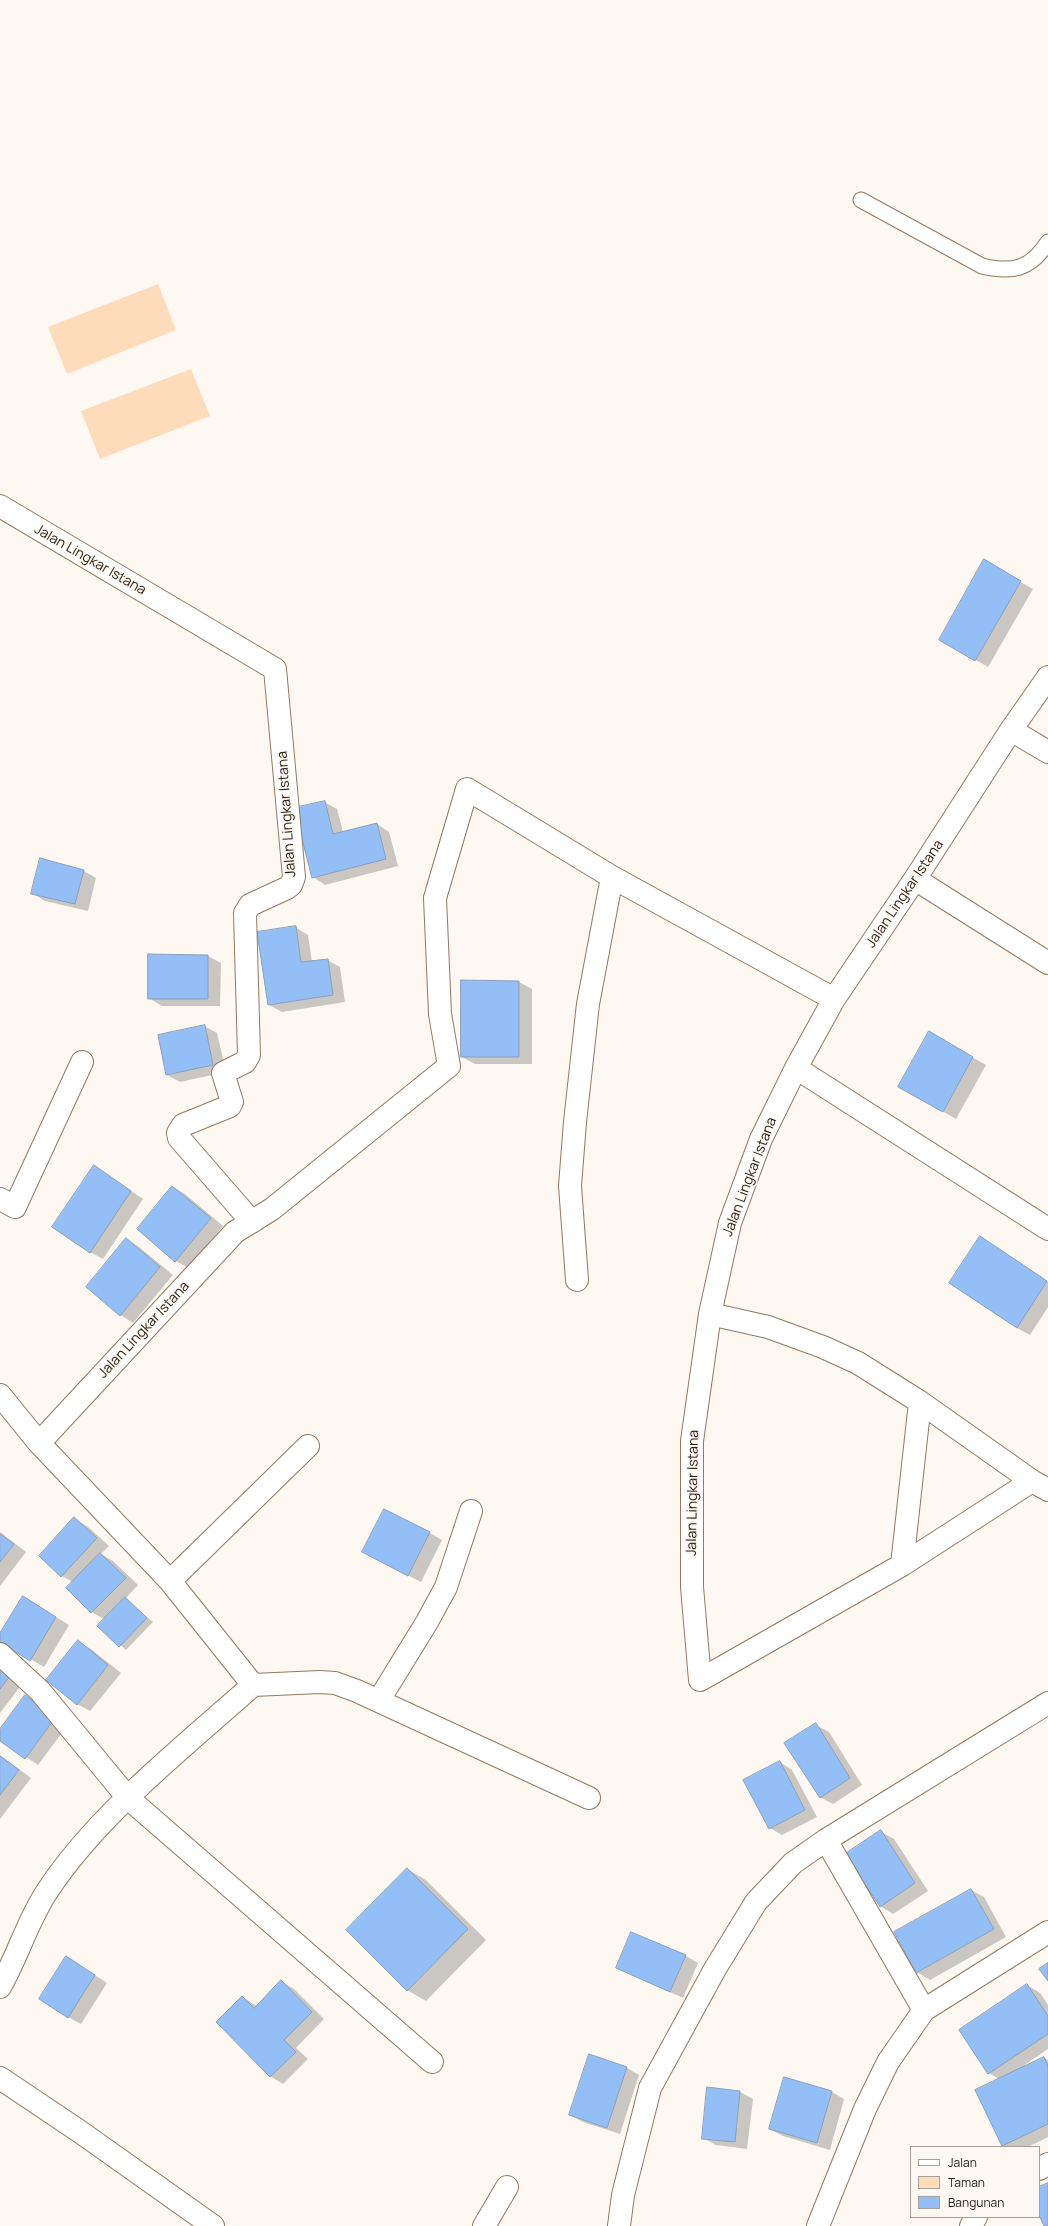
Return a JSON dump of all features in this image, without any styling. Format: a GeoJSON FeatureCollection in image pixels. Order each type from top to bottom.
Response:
{"type":"FeatureCollection","features":[{"type":"Feature","properties":{"kind":"street","name":"Jalan Lingkar Istana"},"geometry":{"type":"LineString","coordinates":[[0,506],[275,668],[294,877],[291,885],[287,888],[250,905],[245,913],[249,1055],[245,1062],[223,1073],[232,1102],[230,1106],[183,1125],[178,1133],[179,1138],[252,1222]]}},
{"type":"Feature","properties":{"kind":"street","name":"Jalan Lingkar Istana"},"geometry":{"type":"LineString","coordinates":[[902,1565],[700,1680],[692,1587],[692,1441],[710,1314],[730,1223],[761,1139],[796,1068],[834,999],[915,880],[1011,730],[1048,677]]}},
{"type":"Feature","properties":{"kind":"street"},"geometry":{"type":"LineString","coordinates":[[1011,730],[1048,752]]}},
{"type":"Feature","properties":{"kind":"street","name":"Jalan Lingkar Istana"},"geometry":{"type":"LineString","coordinates":[[39,1443],[235,1232],[272,1210],[449,1066],[440,1014],[435,898],[467,789],[612,877]]}},
{"type":"Feature","properties":{"kind":"street"},"geometry":{"type":"LineString","coordinates":[[577,1280],[570,1186],[588,1004],[612,877],[834,999]]}},
{"type":"Feature","properties":{"kind":"street"},"geometry":{"type":"LineString","coordinates":[[915,880],[1048,962]]}},
{"type":"Feature","properties":{"kind":"street"},"geometry":{"type":"LineString","coordinates":[[0,1199],[15,1207],[82,1062]]}},
{"type":"Feature","properties":{"kind":"street"},"geometry":{"type":"LineString","coordinates":[[796,1068],[1048,1229]]}},
{"type":"Feature","properties":{"kind":"street"},"geometry":{"type":"LineString","coordinates":[[710,1314],[768,1327],[823,1347],[858,1363],[920,1402],[1040,1485],[902,1565]]}},
{"type":"Feature","properties":{"kind":"street"},"geometry":{"type":"LineString","coordinates":[[0,1395],[39,1443],[170,1581],[253,1685]]}},
{"type":"Feature","properties":{"kind":"street"},"geometry":{"type":"LineString","coordinates":[[902,1565],[920,1402]]}},
{"type":"Feature","properties":{"kind":"street"},"geometry":{"type":"LineString","coordinates":[[170,1581],[308,1446]]}},
{"type":"Feature","properties":{"kind":"street"},"geometry":{"type":"LineString","coordinates":[[379,1700],[427,1622],[446,1587],[471,1511]]}},
{"type":"Feature","properties":{"kind":"street"},"geometry":{"type":"LineString","coordinates":[[0,1654],[40,1692],[128,1798],[432,2062]]}},
{"type":"Feature","properties":{"kind":"street"},"geometry":{"type":"LineString","coordinates":[[0,1987],[13,1966],[47,1891],[66,1865],[128,1798],[253,1685],[335,1683],[379,1700],[588,1798]]}},
{"type":"Feature","properties":{"kind":"street"},"geometry":{"type":"LineString","coordinates":[[619,2226],[623,2195],[650,2088],[715,1969],[756,1902],[793,1863],[826,1840],[1048,1703]]}},
{"type":"Feature","properties":{"kind":"street"},"geometry":{"type":"LineString","coordinates":[[826,1840],[924,2010]]}},
{"type":"Feature","properties":{"kind":"street"},"geometry":{"type":"LineString","coordinates":[[818,2226],[865,2109],[888,2062],[924,2010],[1048,1932]]}},
{"type":"Feature","properties":{"kind":"street"},"geometry":{"type":"LineString","coordinates":[[0,2078],[80,2131],[213,2226]]}},
{"type":"Feature","properties":{"kind":"street"},"geometry":{"type":"LineString","coordinates":[[484,2226],[507,2187]]}},
{"type":"Feature","properties":{"kind":"lane"},"geometry":{"type":"LineString","coordinates":[[861,200],[982,266],[1001,270],[1011,270],[1033,260],[1048,242]]}},
{"type":"Feature","properties":{"kind":"green space"},"geometry":{"type":"Polygon","coordinates":[[[158,284],[176,330],[67,374],[48,327],[158,284]]]}},
{"type":"Feature","properties":{"kind":"green space"},"geometry":{"type":"Polygon","coordinates":[[[191,369],[210,416],[100,459],[81,411],[191,369]]]}},
{"type":"Feature","properties":{"kind":"building"},"geometry":{"type":"Polygon","coordinates":[[[984,559],[1021,581],[975,661],[939,640],[984,559]]]}},
{"type":"Feature","properties":{"kind":"building"},"geometry":{"type":"Polygon","coordinates":[[[325,801],[333,834],[377,823],[386,859],[312,878],[294,808],[325,801]]]}},
{"type":"Feature","properties":{"kind":"building"},"geometry":{"type":"Polygon","coordinates":[[[40,858],[84,870],[75,904],[31,894],[40,858]]]}},
{"type":"Feature","properties":{"kind":"building"},"geometry":{"type":"Polygon","coordinates":[[[296,926],[301,962],[328,959],[333,995],[268,1005],[257,932],[296,926]]]}},
{"type":"Feature","properties":{"kind":"building"},"geometry":{"type":"Polygon","coordinates":[[[148,954],[208,955],[208,999],[148,999],[148,954]]]}},
{"type":"Feature","properties":{"kind":"building"},"geometry":{"type":"Polygon","coordinates":[[[461,980],[519,981],[519,1057],[461,1057],[461,980]]]}},
{"type":"Feature","properties":{"kind":"building"},"geometry":{"type":"Polygon","coordinates":[[[205,1025],[213,1065],[166,1075],[158,1035],[205,1025]]]}},
{"type":"Feature","properties":{"kind":"building"},"geometry":{"type":"Polygon","coordinates":[[[929,1031],[973,1057],[943,1112],[898,1087],[929,1031]]]}},
{"type":"Feature","properties":{"kind":"building"},"geometry":{"type":"Polygon","coordinates":[[[94,1165],[131,1191],[90,1253],[52,1227],[94,1165]]]}},
{"type":"Feature","properties":{"kind":"building"},"geometry":{"type":"Polygon","coordinates":[[[172,1186],[211,1218],[175,1262],[137,1229],[172,1186]]]}},
{"type":"Feature","properties":{"kind":"building"},"geometry":{"type":"Polygon","coordinates":[[[980,1236],[1047,1281],[1017,1328],[949,1283],[980,1236]]]}},
{"type":"Feature","properties":{"kind":"building"},"geometry":{"type":"Polygon","coordinates":[[[126,1238],[160,1267],[120,1316],[86,1287],[126,1238]]]}},
{"type":"Feature","properties":{"kind":"building"},"geometry":{"type":"Polygon","coordinates":[[[384,1509],[430,1532],[408,1576],[362,1552],[384,1509]]]}},
{"type":"Feature","properties":{"kind":"building"},"geometry":{"type":"Polygon","coordinates":[[[74,1517],[97,1538],[61,1577],[39,1556],[74,1517]]]}},
{"type":"Feature","properties":{"kind":"building"},"geometry":{"type":"Polygon","coordinates":[[[0,1534],[14,1544],[0,1562],[0,1534]]]}},
{"type":"Feature","properties":{"kind":"building"},"geometry":{"type":"Polygon","coordinates":[[[100,1553],[126,1578],[91,1613],[66,1588],[100,1553]]]}},
{"type":"Feature","properties":{"kind":"building"},"geometry":{"type":"Polygon","coordinates":[[[23,1596],[56,1617],[30,1661],[0,1642],[0,1633],[23,1596]]]}},
{"type":"Feature","properties":{"kind":"building"},"geometry":{"type":"Polygon","coordinates":[[[125,1597],[147,1618],[119,1647],[97,1626],[125,1597]]]}},
{"type":"Feature","properties":{"kind":"building"},"geometry":{"type":"Polygon","coordinates":[[[78,1640],[108,1665],[77,1705],[46,1680],[78,1640]]]}},
{"type":"Feature","properties":{"kind":"building"},"geometry":{"type":"Polygon","coordinates":[[[0,1661],[14,1671],[0,1689],[0,1661]]]}},
{"type":"Feature","properties":{"kind":"building"},"geometry":{"type":"Polygon","coordinates":[[[25,1695],[55,1718],[25,1759],[0,1741],[0,1729],[25,1695]]]}},
{"type":"Feature","properties":{"kind":"building"},"geometry":{"type":"Polygon","coordinates":[[[816,1723],[850,1778],[820,1798],[784,1743],[816,1723]]]}},
{"type":"Feature","properties":{"kind":"building"},"geometry":{"type":"Polygon","coordinates":[[[0,1756],[19,1770],[0,1795],[0,1756]]]}},
{"type":"Feature","properties":{"kind":"building"},"geometry":{"type":"Polygon","coordinates":[[[780,1761],[805,1810],[769,1829],[743,1780],[780,1761]]]}},
{"type":"Feature","properties":{"kind":"building"},"geometry":{"type":"Polygon","coordinates":[[[881,1830],[915,1883],[880,1907],[845,1854],[881,1830]]]}},
{"type":"Feature","properties":{"kind":"building"},"geometry":{"type":"Polygon","coordinates":[[[407,1868],[468,1929],[407,1991],[346,1930],[407,1868]]]}},
{"type":"Feature","properties":{"kind":"building"},"geometry":{"type":"Polygon","coordinates":[[[971,1889],[994,1929],[916,1973],[894,1932],[971,1889]]]}},
{"type":"Feature","properties":{"kind":"building"},"geometry":{"type":"Polygon","coordinates":[[[631,1932],[686,1955],[670,1992],[616,1968],[631,1932]]]}},
{"type":"Feature","properties":{"kind":"building"},"geometry":{"type":"Polygon","coordinates":[[[66,1956],[95,1975],[68,2018],[39,1999],[66,1956]]]}},
{"type":"Feature","properties":{"kind":"building"},"geometry":{"type":"Polygon","coordinates":[[[1048,1963],[1048,1981],[1039,1969],[1048,1963]]]}},
{"type":"Feature","properties":{"kind":"building"},"geometry":{"type":"Polygon","coordinates":[[[281,1980],[312,2012],[284,2040],[296,2052],[270,2077],[216,2022],[242,1996],[254,2008],[281,1980]]]}},
{"type":"Feature","properties":{"kind":"building"},"geometry":{"type":"Polygon","coordinates":[[[1027,1984],[1048,2016],[1048,2034],[988,2074],[959,2030],[1027,1984]]]}},
{"type":"Feature","properties":{"kind":"building"},"geometry":{"type":"Polygon","coordinates":[[[589,2054],[627,2067],[607,2128],[569,2115],[589,2054]]]}},
{"type":"Feature","properties":{"kind":"building"},"geometry":{"type":"Polygon","coordinates":[[[1044,2057],[1048,2066],[1048,2124],[1002,2146],[975,2090],[1044,2057]]]}},
{"type":"Feature","properties":{"kind":"building"},"geometry":{"type":"Polygon","coordinates":[[[784,2077],[832,2091],[817,2143],[769,2129],[784,2077]]]}},
{"type":"Feature","properties":{"kind":"building"},"geometry":{"type":"Polygon","coordinates":[[[707,2087],[740,2091],[735,2142],[702,2139],[707,2087]]]}},
{"type":"Feature","properties":{"kind":"building"},"geometry":{"type":"Polygon","coordinates":[[[1048,2183],[1048,2226],[1044,2226],[1040,2217],[1040,2187],[1048,2183]]]}}]}
